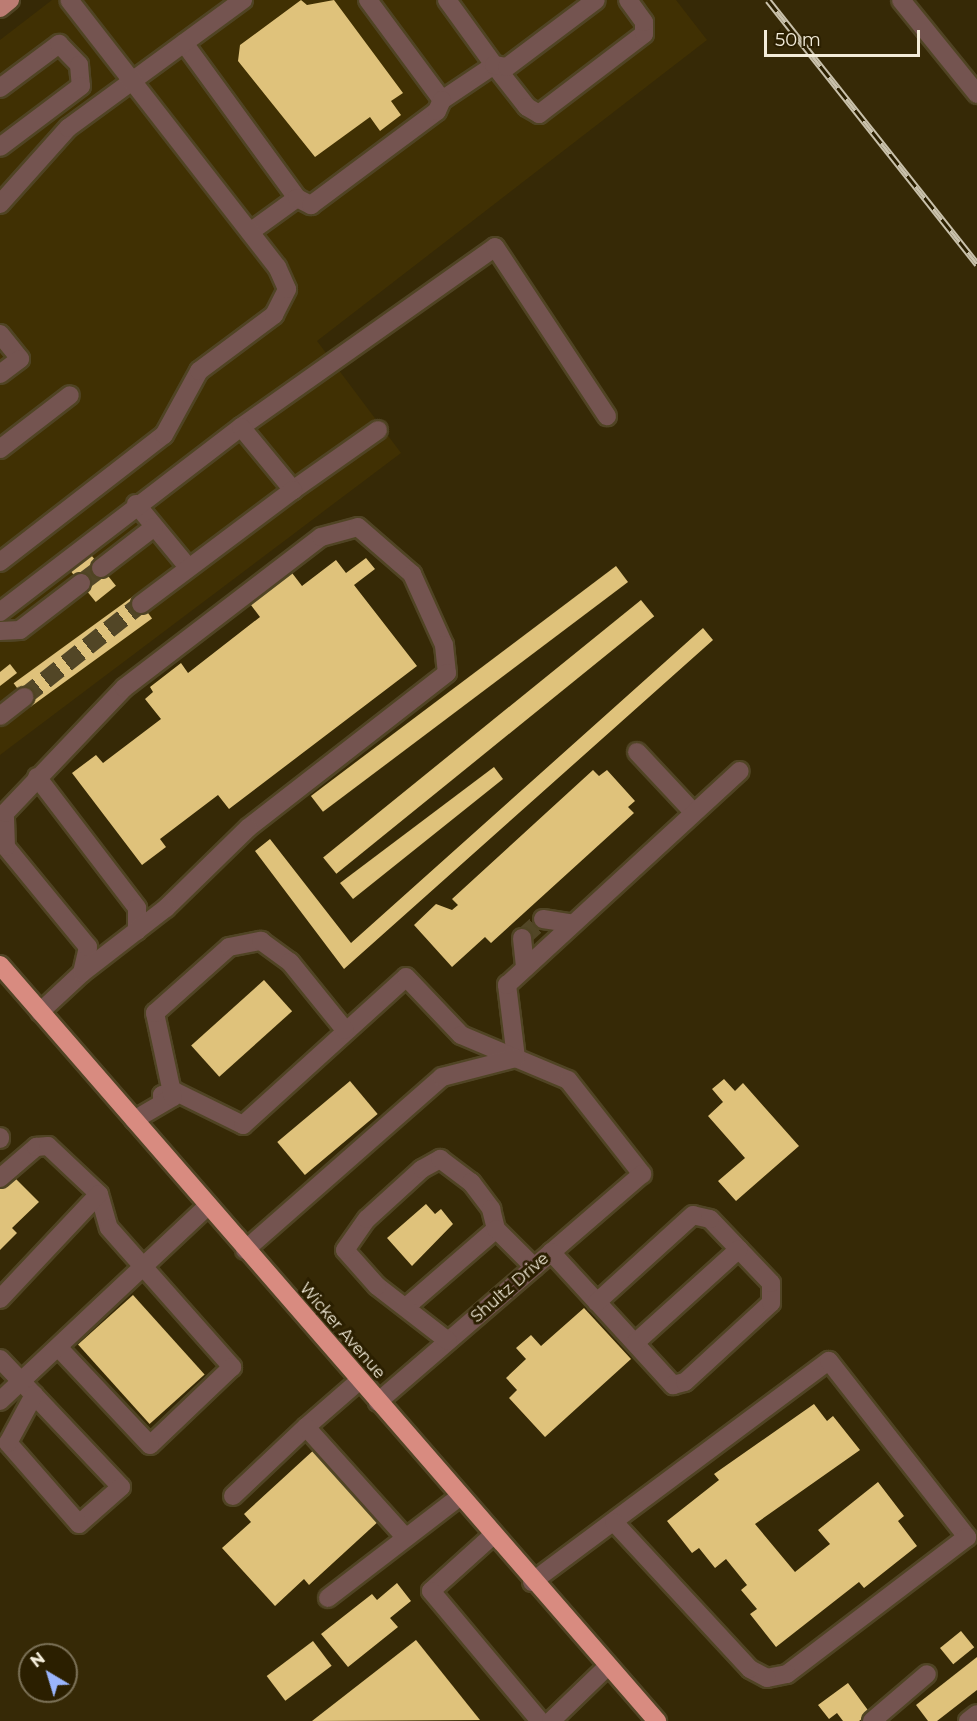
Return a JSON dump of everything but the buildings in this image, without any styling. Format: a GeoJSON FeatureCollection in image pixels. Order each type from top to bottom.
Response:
{"type":"FeatureCollection","features":[{"type":"Feature","properties":{"kind":"highway","name":"Wicker Avenue"},"geometry":{"type":"LineString","coordinates":[[0,965],[492,1536],[657,1721]]}},
{"type":"Feature","properties":{"kind":"main road"},"geometry":{"type":"LineString","coordinates":[[0,8],[10,0]]}},
{"type":"Feature","properties":{"kind":"street"},"geometry":{"type":"LineString","coordinates":[[0,562],[164,435],[199,371],[274,315],[287,289],[250,232],[69,0]]}},
{"type":"Feature","properties":{"kind":"street"},"geometry":{"type":"LineString","coordinates":[[0,204],[68,128],[243,0]]}},
{"type":"Feature","properties":{"kind":"street"},"geometry":{"type":"LineString","coordinates":[[368,0],[442,100]]}},
{"type":"Feature","properties":{"kind":"street"},"geometry":{"type":"LineString","coordinates":[[447,0],[527,107],[540,114],[644,34],[644,22],[628,0]]}},
{"type":"Feature","properties":{"kind":"street"},"geometry":{"type":"LineString","coordinates":[[184,43],[297,198],[311,204],[437,111],[442,100],[494,65],[507,67],[596,0]]}},
{"type":"Feature","properties":{"kind":"street"},"geometry":{"type":"LineString","coordinates":[[901,0],[977,94]]}},
{"type":"Feature","properties":{"kind":"street"},"geometry":{"type":"LineString","coordinates":[[0,88],[59,44],[79,65],[81,86],[0,147]]}},
{"type":"Feature","properties":{"kind":"street"},"geometry":{"type":"LineString","coordinates":[[250,232],[297,198]]}},
{"type":"Feature","properties":{"kind":"street"},"geometry":{"type":"LineString","coordinates":[[0,612],[136,504],[495,247],[607,416]]}},
{"type":"Feature","properties":{"kind":"street"},"geometry":{"type":"LineString","coordinates":[[0,334],[20,360],[0,374]]}},
{"type":"Feature","properties":{"kind":"street"},"geometry":{"type":"LineString","coordinates":[[0,449],[70,395]]}},
{"type":"Feature","properties":{"kind":"street"},"geometry":{"type":"LineString","coordinates":[[241,427],[292,490]]}},
{"type":"Feature","properties":{"kind":"street"},"geometry":{"type":"LineString","coordinates":[[141,604],[292,490],[378,430]]}},
{"type":"Feature","properties":{"kind":"street"},"geometry":{"type":"LineString","coordinates":[[136,504],[188,567]]}},
{"type":"Feature","properties":{"kind":"street"},"geometry":{"type":"LineString","coordinates":[[101,568],[154,527]]}},
{"type":"Feature","properties":{"kind":"street"},"geometry":{"type":"LineString","coordinates":[[40,1012],[82,973],[137,931],[248,828],[447,673],[444,645],[412,574],[358,527],[321,537],[124,688],[5,813],[6,847],[88,947],[82,973]]}},
{"type":"Feature","properties":{"kind":"street"},"geometry":{"type":"LineString","coordinates":[[0,631],[20,630],[81,583]]}},
{"type":"Feature","properties":{"kind":"street"},"geometry":{"type":"LineString","coordinates":[[0,716],[24,697]]}},
{"type":"Feature","properties":{"kind":"street"},"geometry":{"type":"LineString","coordinates":[[638,752],[694,813]]}},
{"type":"Feature","properties":{"kind":"street"},"geometry":{"type":"LineString","coordinates":[[516,1058],[507,985],[740,771]]}},
{"type":"Feature","properties":{"kind":"street"},"geometry":{"type":"LineString","coordinates":[[37,777],[137,908],[137,931]]}},
{"type":"Feature","properties":{"kind":"street"},"geometry":{"type":"LineString","coordinates":[[543,919],[573,924]]}},
{"type":"Feature","properties":{"kind":"street"},"geometry":{"type":"LineString","coordinates":[[522,938],[525,968]]}},
{"type":"Feature","properties":{"kind":"street"},"geometry":{"type":"LineString","coordinates":[[168,1096],[155,1013],[229,947],[261,941],[290,962],[345,1030]]}},
{"type":"Feature","properties":{"kind":"street"},"geometry":{"type":"LineString","coordinates":[[168,1096],[243,1125],[406,977],[461,1035],[516,1058]]}},
{"type":"Feature","properties":{"kind":"street"},"geometry":{"type":"LineString","coordinates":[[245,1250],[442,1077],[516,1058]]}},
{"type":"Feature","properties":{"kind":"street","name":"Shultz Drive"},"geometry":{"type":"LineString","coordinates":[[378,1402],[642,1174],[568,1080],[516,1058]]}},
{"type":"Feature","properties":{"kind":"street"},"geometry":{"type":"LineString","coordinates":[[134,1120],[168,1096]]}},
{"type":"Feature","properties":{"kind":"street"},"geometry":{"type":"LineString","coordinates":[[0,1178],[36,1147],[48,1146],[99,1194],[109,1228],[232,1367],[150,1445],[58,1347]]}},
{"type":"Feature","properties":{"kind":"street"},"geometry":{"type":"LineString","coordinates":[[448,1341],[377,1287],[345,1250],[367,1219],[422,1169],[440,1159],[471,1182],[491,1209],[496,1229],[534,1267]]}},
{"type":"Feature","properties":{"kind":"street"},"geometry":{"type":"LineString","coordinates":[[0,1299],[99,1194]]}},
{"type":"Feature","properties":{"kind":"street"},"geometry":{"type":"LineString","coordinates":[[0,1359],[28,1389],[121,1486],[79,1524],[9,1443],[28,1389],[58,1347],[208,1206]]}},
{"type":"Feature","properties":{"kind":"street"},"geometry":{"type":"LineString","coordinates":[[551,1252],[673,1385],[685,1382],[771,1302],[771,1283],[710,1219],[693,1215],[597,1302]]}},
{"type":"Feature","properties":{"kind":"street"},"geometry":{"type":"LineString","coordinates":[[406,1307],[496,1229]]}},
{"type":"Feature","properties":{"kind":"street"},"geometry":{"type":"LineString","coordinates":[[635,1344],[739,1249]]}},
{"type":"Feature","properties":{"kind":"street"},"geometry":{"type":"LineString","coordinates":[[532,1582],[829,1361],[966,1537],[787,1674],[767,1678],[750,1669],[614,1522]]}},
{"type":"Feature","properties":{"kind":"street"},"geometry":{"type":"LineString","coordinates":[[233,1496],[359,1381]]}},
{"type":"Feature","properties":{"kind":"street"},"geometry":{"type":"LineString","coordinates":[[0,1401],[28,1389]]}},
{"type":"Feature","properties":{"kind":"street"},"geometry":{"type":"LineString","coordinates":[[306,1427],[406,1538]]}},
{"type":"Feature","properties":{"kind":"street"},"geometry":{"type":"LineString","coordinates":[[328,1598],[459,1497]]}},
{"type":"Feature","properties":{"kind":"street"},"geometry":{"type":"LineString","coordinates":[[492,1536],[431,1591],[540,1721]]}},
{"type":"Feature","properties":{"kind":"street"},"geometry":{"type":"LineString","coordinates":[[551,1721],[608,1666]]}},
{"type":"Feature","properties":{"kind":"street"},"geometry":{"type":"LineString","coordinates":[[872,1721],[927,1674]]}},
{"type":"Feature","properties":{"kind":"street"},"geometry":{"type":"LineString","coordinates":[[968,1721],[977,1714]]}},
{"type":"Feature","properties":{"kind":"shaded area"},"geometry":{"type":"Polygon","coordinates":[[[52,0],[676,0],[707,40],[317,341],[401,453],[0,755],[0,40],[52,0]]]}},
{"type":"Feature","properties":{"kind":"tunnel"},"geometry":{"type":"LineString","coordinates":[[81,583],[101,568]]}},
{"type":"Feature","properties":{"kind":"tunnel"},"geometry":{"type":"LineString","coordinates":[[24,697],[141,604]]}},
{"type":"Feature","properties":{"kind":"tunnel"},"geometry":{"type":"LineString","coordinates":[[522,938],[543,919]]}},
{"type":"Feature","properties":{"kind":"railway"},"geometry":{"type":"LineString","coordinates":[[768,0],[977,264]]}}]}
